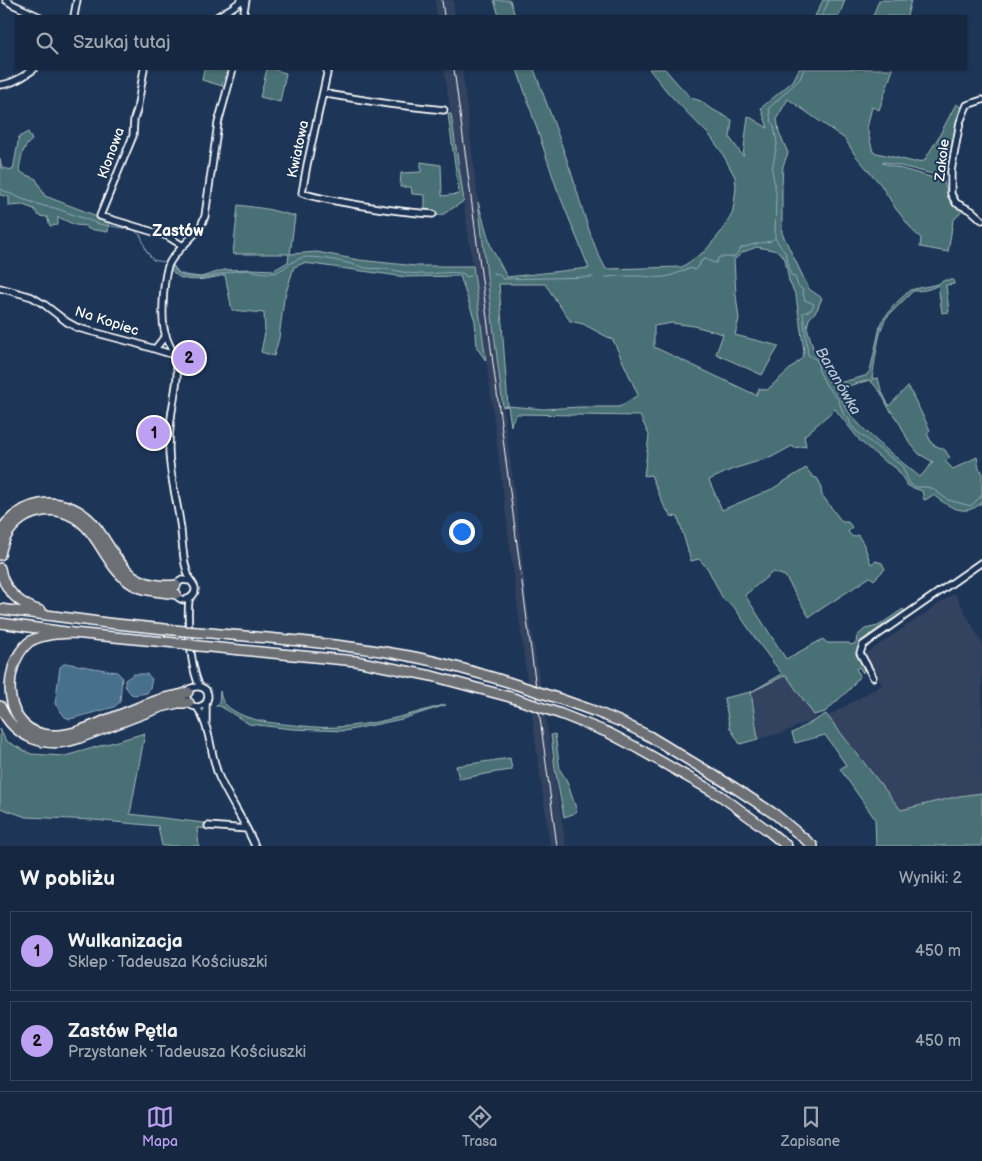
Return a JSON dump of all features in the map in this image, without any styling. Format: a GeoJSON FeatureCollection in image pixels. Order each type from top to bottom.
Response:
{"type":"FeatureCollection","features":[{"type":"Feature","properties":{"kind":"highway"},"geometry":{"type":"LineString","coordinates":[[0,532],[10,519],[27,508],[49,503],[63,505],[89,518],[132,575],[152,584],[181,591]]}},
{"type":"Feature","properties":{"kind":"highway"},"geometry":{"type":"LineString","coordinates":[[0,555],[4,541],[17,523],[31,514],[56,511],[72,516],[87,527],[115,568],[130,583],[145,590],[181,591]]}},
{"type":"Feature","properties":{"kind":"highway"},"geometry":{"type":"LineString","coordinates":[[0,568],[3,581],[19,601],[31,608],[62,618]]}},
{"type":"Feature","properties":{"kind":"highway"},"geometry":{"type":"LineString","coordinates":[[0,609],[62,618],[301,641],[372,650],[435,661],[508,682],[612,718],[649,736],[736,788],[776,815],[813,846]]}},
{"type":"Feature","properties":{"kind":"highway"},"geometry":{"type":"LineString","coordinates":[[0,623],[73,633],[366,663],[432,676],[510,697],[609,733],[639,749],[721,796],[787,846]]}},
{"type":"Feature","properties":{"kind":"highway"},"geometry":{"type":"LineString","coordinates":[[73,633],[45,636],[33,640],[17,651],[8,665],[4,681],[6,701],[14,717],[30,730],[48,735],[68,734],[190,690]]}},
{"type":"Feature","properties":{"kind":"highway"},"geometry":{"type":"LineString","coordinates":[[0,706],[9,722],[18,730],[38,741],[54,743],[77,739],[161,707],[178,703],[193,705]]}},
{"type":"Feature","properties":{"kind":"street"},"geometry":{"type":"LineString","coordinates":[[6,0],[36,15]]}},
{"type":"Feature","properties":{"kind":"street"},"geometry":{"type":"LineString","coordinates":[[74,15],[76,0]]}},
{"type":"Feature","properties":{"kind":"street"},"geometry":{"type":"LineString","coordinates":[[220,15],[233,8],[242,0]]}},
{"type":"Feature","properties":{"kind":"street"},"geometry":{"type":"LineString","coordinates":[[233,8],[244,14],[246,0]]}},
{"type":"Feature","properties":{"kind":"street"},"geometry":{"type":"LineString","coordinates":[[0,85],[6,85],[32,70]]}},
{"type":"Feature","properties":{"kind":"street","name":"Klonowa"},"geometry":{"type":"LineString","coordinates":[[144,70],[134,119],[133,136],[100,216],[167,236],[183,246]]}},
{"type":"Feature","properties":{"kind":"street"},"geometry":{"type":"LineString","coordinates":[[181,591],[193,595],[195,590],[185,565],[180,520],[170,463],[171,419],[177,370],[164,325],[166,274],[171,260],[201,226],[205,216],[218,123],[233,70]]}},
{"type":"Feature","properties":{"kind":"street","name":"Kwiatowa"},"geometry":{"type":"LineString","coordinates":[[328,70],[302,193],[376,208],[433,214]]}},
{"type":"Feature","properties":{"kind":"street"},"geometry":{"type":"LineString","coordinates":[[323,92],[389,104],[444,110]]}},
{"type":"Feature","properties":{"kind":"street","name":"Zakole"},"geometry":{"type":"LineString","coordinates":[[982,100],[967,105],[960,122],[950,181],[951,194],[956,202],[972,210],[982,220]]}},
{"type":"Feature","properties":{"kind":"street","name":"Na Kopiec"},"geometry":{"type":"LineString","coordinates":[[0,288],[32,297],[78,328],[174,355]]}},
{"type":"Feature","properties":{"kind":"street"},"geometry":{"type":"LineString","coordinates":[[155,349],[166,336]]}},
{"type":"Feature","properties":{"kind":"street"},"geometry":{"type":"LineString","coordinates":[[873,677],[860,653],[863,644],[982,562]]}},
{"type":"Feature","properties":{"kind":"street"},"geometry":{"type":"LineString","coordinates":[[185,565],[181,591],[187,613],[194,674],[200,687]]}},
{"type":"Feature","properties":{"kind":"street"},"geometry":{"type":"LineString","coordinates":[[181,591],[190,581]]}},
{"type":"Feature","properties":{"kind":"street"},"geometry":{"type":"LineString","coordinates":[[194,674],[187,699],[202,715],[220,777],[255,846]]}},
{"type":"Feature","properties":{"kind":"street"},"geometry":{"type":"LineString","coordinates":[[190,690],[196,686],[205,690],[207,695],[206,725]]}},
{"type":"Feature","properties":{"kind":"street"},"geometry":{"type":"LineString","coordinates":[[193,705],[201,707],[206,703]]}},
{"type":"Feature","properties":{"kind":"street"},"geometry":{"type":"LineString","coordinates":[[208,826],[247,829]]}},
{"type":"Feature","properties":{"kind":"shaded area"},"geometry":{"type":"Polygon","coordinates":[[[435,0],[453,0],[455,15],[437,15],[435,0]]]}},
{"type":"Feature","properties":{"kind":"shaded area"},"geometry":{"type":"Polygon","coordinates":[[[444,70],[462,70],[526,595],[566,846],[550,846],[483,335],[444,70]]]}},
{"type":"Feature","properties":{"kind":"shaded area"},"geometry":{"type":"Polygon","coordinates":[[[955,593],[982,644],[982,793],[959,796],[901,810],[828,716],[882,685],[865,654],[955,593]]]}},
{"type":"Feature","properties":{"kind":"shaded area"},"geometry":{"type":"Polygon","coordinates":[[[65,663],[117,672],[122,677],[120,702],[114,707],[70,719],[65,717],[55,704],[60,667],[65,663]]]}},
{"type":"Feature","properties":{"kind":"shaded area"},"geometry":{"type":"Polygon","coordinates":[[[134,674],[147,674],[152,679],[147,693],[131,694],[125,686],[125,680],[134,674]]]}},
{"type":"Feature","properties":{"kind":"shaded area"},"geometry":{"type":"Polygon","coordinates":[[[786,675],[816,718],[782,733],[758,739],[751,692],[786,675]]]}},
{"type":"Feature","properties":{"kind":"green space"},"geometry":{"type":"Polygon","coordinates":[[[494,0],[510,0],[515,15],[499,15],[494,0]]]}},
{"type":"Feature","properties":{"kind":"green space"},"geometry":{"type":"Polygon","coordinates":[[[823,0],[845,0],[839,15],[816,15],[823,0]]]}},
{"type":"Feature","properties":{"kind":"green space"},"geometry":{"type":"Polygon","coordinates":[[[879,0],[911,0],[907,15],[873,15],[879,0]]]}},
{"type":"Feature","properties":{"kind":"green space"},"geometry":{"type":"Polygon","coordinates":[[[204,70],[227,70],[222,86],[202,80],[204,70]]]}},
{"type":"Feature","properties":{"kind":"green space"},"geometry":{"type":"Polygon","coordinates":[[[267,70],[286,73],[280,102],[260,97],[267,70]]]}},
{"type":"Feature","properties":{"kind":"green space"},"geometry":{"type":"Polygon","coordinates":[[[517,70],[534,70],[591,236],[606,269],[682,267],[705,251],[722,231],[732,214],[736,187],[735,177],[721,151],[710,136],[669,94],[650,70],[666,70],[691,98],[701,101],[732,120],[730,138],[743,156],[748,116],[768,128],[761,108],[793,81],[798,70],[893,70],[879,110],[872,107],[867,128],[873,152],[914,162],[924,161],[956,104],[962,108],[948,174],[941,176],[882,163],[944,181],[952,202],[962,211],[953,221],[948,252],[920,247],[921,238],[896,209],[881,185],[855,155],[845,139],[788,99],[777,118],[779,132],[788,153],[783,166],[782,233],[809,289],[822,298],[817,310],[809,319],[807,327],[813,348],[822,361],[830,382],[835,384],[865,376],[870,371],[881,322],[895,304],[910,290],[938,284],[945,280],[954,280],[954,284],[946,285],[949,312],[942,313],[938,285],[926,290],[913,291],[887,317],[879,338],[872,379],[878,378],[881,390],[889,406],[908,386],[930,430],[927,433],[932,444],[945,450],[950,458],[945,461],[953,469],[977,457],[979,469],[982,471],[982,502],[976,507],[969,510],[957,509],[933,495],[924,500],[922,491],[908,486],[896,468],[884,461],[861,442],[835,409],[804,436],[806,446],[794,448],[792,446],[772,457],[733,469],[709,480],[722,510],[772,489],[806,468],[813,477],[817,478],[822,495],[842,522],[848,522],[852,527],[848,532],[853,537],[858,535],[871,564],[876,561],[882,563],[885,569],[874,580],[870,577],[809,617],[785,576],[773,572],[745,595],[786,659],[823,639],[827,643],[849,643],[851,645],[856,643],[857,636],[865,629],[878,626],[903,609],[906,612],[886,623],[861,641],[862,643],[858,650],[864,667],[863,673],[859,667],[856,669],[860,675],[850,689],[825,712],[814,715],[786,675],[751,692],[782,674],[734,607],[723,599],[708,569],[699,559],[691,561],[678,517],[671,516],[664,506],[651,475],[644,476],[649,435],[640,416],[517,414],[511,426],[508,406],[503,407],[478,202],[491,247],[507,277],[589,268],[557,189],[517,70]],[[757,247],[743,252],[734,260],[739,319],[735,335],[779,346],[762,375],[716,354],[723,334],[694,326],[672,323],[654,326],[654,347],[756,395],[759,389],[767,390],[802,358],[804,351],[796,296],[789,281],[785,259],[778,251],[757,247]],[[499,284],[508,406],[543,409],[619,407],[638,395],[613,340],[583,324],[570,321],[545,284],[499,284]],[[870,380],[841,388],[842,400],[866,431],[920,477],[933,462],[919,454],[909,442],[881,393],[870,380]]]}},
{"type":"Feature","properties":{"kind":"green space"},"geometry":{"type":"Polygon","coordinates":[[[448,114],[451,114],[464,201],[442,215],[433,216],[425,211],[425,195],[412,194],[411,187],[400,187],[401,173],[421,172],[421,162],[441,165],[442,196],[459,194],[448,114]]]}},
{"type":"Feature","properties":{"kind":"green space"},"geometry":{"type":"Polygon","coordinates":[[[28,132],[32,140],[24,150],[19,170],[36,179],[45,196],[92,214],[99,220],[109,223],[108,232],[88,229],[86,226],[75,225],[58,217],[58,225],[50,226],[47,217],[39,216],[34,209],[23,205],[9,206],[9,197],[0,195],[0,159],[2,168],[13,170],[19,137],[28,132]]]}},
{"type":"Feature","properties":{"kind":"green space"},"geometry":{"type":"Polygon","coordinates":[[[238,205],[267,209],[295,216],[290,254],[317,252],[359,260],[416,266],[473,266],[486,361],[477,348],[475,321],[460,276],[406,277],[304,263],[294,267],[284,299],[279,338],[274,356],[261,352],[265,332],[264,313],[232,310],[225,275],[190,280],[179,277],[170,269],[172,264],[179,273],[201,277],[224,270],[274,270],[288,262],[289,254],[233,254],[238,205]]]}},
{"type":"Feature","properties":{"kind":"green space"},"geometry":{"type":"Polygon","coordinates":[[[220,691],[225,704],[234,711],[252,719],[316,727],[364,724],[446,705],[402,719],[345,731],[292,729],[249,724],[220,706],[215,706],[219,703],[220,691]]]}},
{"type":"Feature","properties":{"kind":"green space"},"geometry":{"type":"Polygon","coordinates":[[[751,692],[758,739],[740,744],[730,728],[724,698],[751,692]]]}},
{"type":"Feature","properties":{"kind":"green space"},"geometry":{"type":"Polygon","coordinates":[[[826,714],[901,810],[959,796],[982,793],[982,846],[876,846],[875,819],[840,769],[846,765],[825,735],[795,743],[792,733],[826,714]]]}},
{"type":"Feature","properties":{"kind":"green space"},"geometry":{"type":"Polygon","coordinates":[[[0,729],[6,741],[31,754],[65,756],[145,733],[130,814],[237,827],[242,832],[197,828],[199,846],[162,846],[158,826],[93,820],[26,817],[0,808],[0,729]]]}},
{"type":"Feature","properties":{"kind":"green space"},"geometry":{"type":"Polygon","coordinates":[[[555,734],[560,770],[566,779],[577,811],[564,817],[551,735],[555,734]]]}},
{"type":"Feature","properties":{"kind":"green space"},"geometry":{"type":"Polygon","coordinates":[[[510,758],[512,770],[459,779],[456,766],[510,758]]]}},
{"type":"Feature","properties":{"kind":"waterway","name":"Baranówka"},"geometry":{"type":"LineString","coordinates":[[822,15],[829,0]]}},
{"type":"Feature","properties":{"kind":"waterway","name":"Baranówka"},"geometry":{"type":"LineString","coordinates":[[804,70],[800,79],[769,108],[777,144],[772,170],[776,192],[775,238],[786,254],[791,275],[795,277],[798,286],[802,289],[805,300],[814,304],[811,310],[803,313],[808,355],[817,360],[819,371],[826,385],[838,399],[844,415],[849,419],[850,424],[856,431],[902,466],[910,484],[916,487],[933,489],[948,500],[971,506],[982,495]]}},
{"type":"Feature","properties":{"kind":"waterway"},"geometry":{"type":"LineString","coordinates":[[0,189],[22,199],[55,208],[99,224],[134,230],[141,236],[146,250],[153,260],[164,262]]}},
{"type":"Feature","properties":{"kind":"waterway"},"geometry":{"type":"LineString","coordinates":[[761,243],[771,241],[774,238]]}},
{"type":"Feature","properties":{"kind":"waterway"},"geometry":{"type":"LineString","coordinates":[[606,277],[665,277],[691,268],[694,270],[705,259],[716,263],[719,257],[734,257],[741,248],[759,243]]}},
{"type":"Feature","properties":{"kind":"waterway"},"geometry":{"type":"LineString","coordinates":[[172,266],[180,275],[202,278],[239,270],[277,272],[303,257],[314,257],[366,268],[425,274],[453,272],[464,274],[466,277],[471,276]]}},
{"type":"Feature","properties":{"kind":"waterway"},"geometry":{"type":"LineString","coordinates":[[493,273],[498,274],[503,279],[593,277]]}},
{"type":"Feature","properties":{"kind":"railway"},"geometry":{"type":"LineString","coordinates":[[442,0],[444,15]]}},
{"type":"Feature","properties":{"kind":"railway"},"geometry":{"type":"LineString","coordinates":[[454,70],[557,846]]}},
{"type":"Feature","properties":{"kind":"place","name":"Zastów Pętla"},"geometry":{"type":"Point","coordinates":[189,358]}},
{"type":"Feature","properties":{"kind":"place","name":"Wulkanizacja"},"geometry":{"type":"Point","coordinates":[154,433]}},
{"type":"Feature","properties":{"kind":"district","name":"Zastów"},"geometry":{"type":"Point","coordinates":[178,231]}}]}
